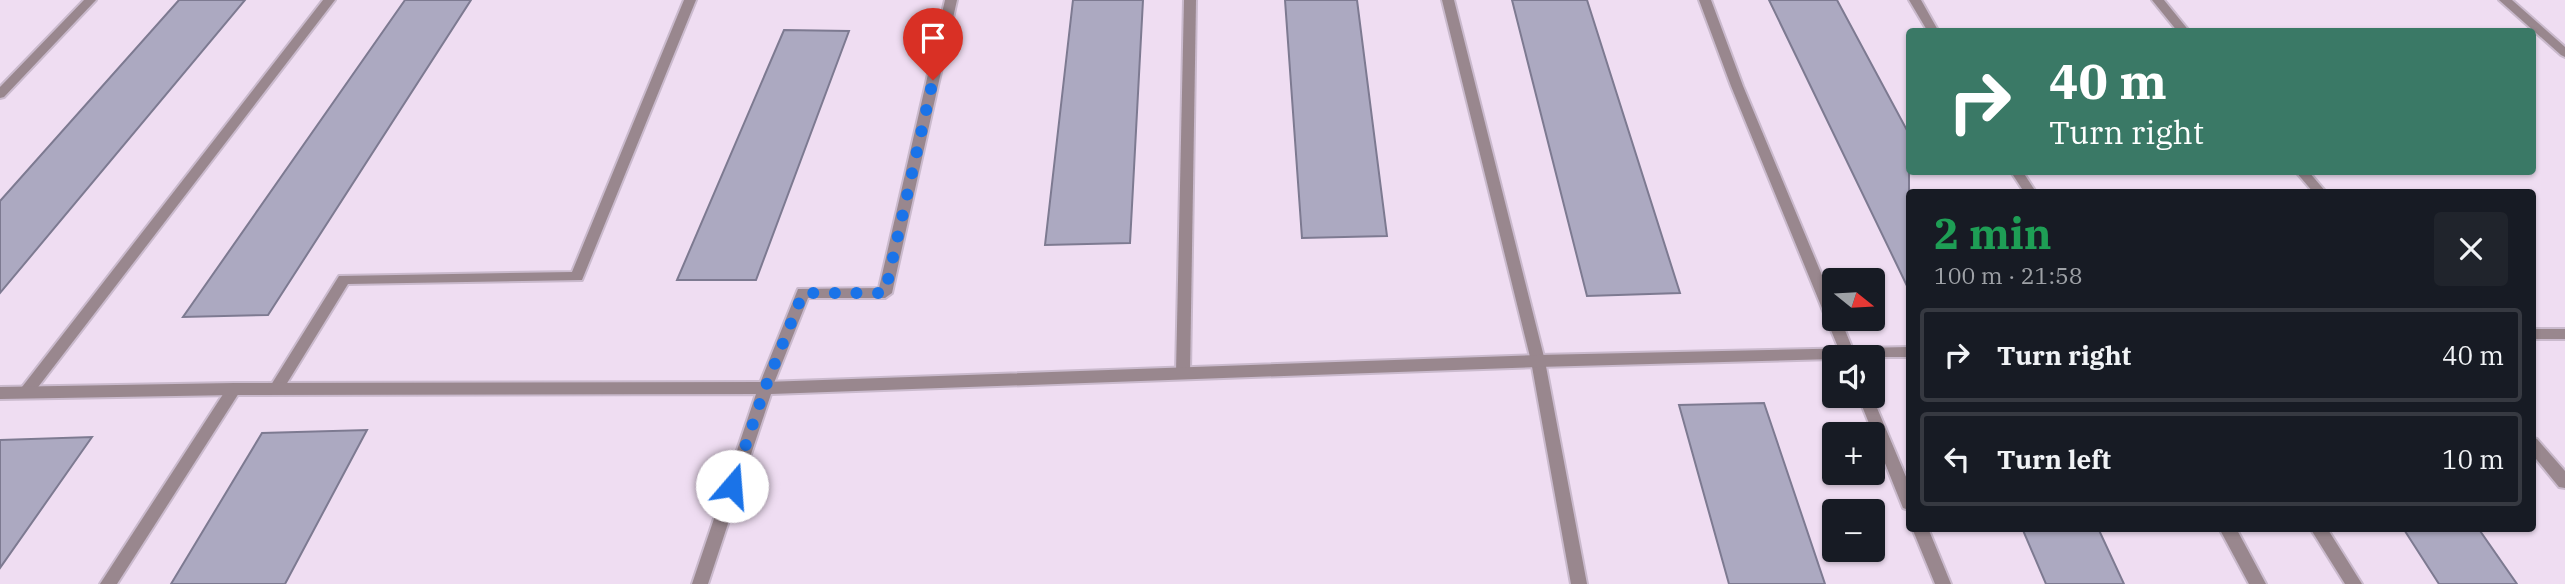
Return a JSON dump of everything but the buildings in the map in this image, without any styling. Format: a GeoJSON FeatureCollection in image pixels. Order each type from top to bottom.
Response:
{"type":"FeatureCollection","features":[{"type":"Feature","properties":{"kind":"street"},"geometry":{"type":"LineString","coordinates":[[0,94],[90,0]]}},
{"type":"Feature","properties":{"kind":"street"},"geometry":{"type":"LineString","coordinates":[[27,391],[329,0]]}},
{"type":"Feature","properties":{"kind":"street"},"geometry":{"type":"LineString","coordinates":[[276,389],[344,279],[578,277],[690,0]]}},
{"type":"Feature","properties":{"kind":"street"},"geometry":{"type":"LineString","coordinates":[[700,584],[765,388],[803,293],[885,293],[951,0]]}},
{"type":"Feature","properties":{"kind":"street"},"geometry":{"type":"LineString","coordinates":[[1183,373],[1190,0]]}},
{"type":"Feature","properties":{"kind":"street"},"geometry":{"type":"LineString","coordinates":[[1448,0],[1538,361],[1579,584]]}},
{"type":"Feature","properties":{"kind":"street"},"geometry":{"type":"LineString","coordinates":[[1705,0],[1737,86],[1844,345]]}},
{"type":"Feature","properties":{"kind":"street"},"geometry":{"type":"LineString","coordinates":[[1915,0],[1932,28]]}},
{"type":"Feature","properties":{"kind":"street"},"geometry":{"type":"LineString","coordinates":[[2158,0],[2182,28]]}},
{"type":"Feature","properties":{"kind":"street"},"geometry":{"type":"LineString","coordinates":[[2505,0],[2565,53]]}},
{"type":"Feature","properties":{"kind":"street"},"geometry":{"type":"LineString","coordinates":[[2305,175],[2317,189]]}},
{"type":"Feature","properties":{"kind":"street"},"geometry":{"type":"LineString","coordinates":[[2536,334],[2565,334]]}},
{"type":"Feature","properties":{"kind":"street"},"geometry":{"type":"LineString","coordinates":[[1885,353],[1906,352]]}},
{"type":"Feature","properties":{"kind":"street"},"geometry":{"type":"LineString","coordinates":[[0,393],[234,389],[765,388],[1538,361],[1822,356]]}},
{"type":"Feature","properties":{"kind":"street"},"geometry":{"type":"LineString","coordinates":[[108,584],[234,389]]}},
{"type":"Feature","properties":{"kind":"street"},"geometry":{"type":"LineString","coordinates":[[1870,408],[1906,496]]}},
{"type":"Feature","properties":{"kind":"street"},"geometry":{"type":"LineString","coordinates":[[2536,448],[2565,482]]}},
{"type":"Feature","properties":{"kind":"street"},"geometry":{"type":"LineString","coordinates":[[1922,532],[1943,584]]}},
{"type":"Feature","properties":{"kind":"street"},"geometry":{"type":"LineString","coordinates":[[2229,532],[2258,584]]}},
{"type":"Feature","properties":{"kind":"street"},"geometry":{"type":"LineString","coordinates":[[2321,532],[2354,584]]}},
{"type":"Feature","properties":{"kind":"route"},"geometry":{"type":"LineString","coordinates":[[732,486],[765,388],[803,293],[885,293],[933,80]]}}]}
